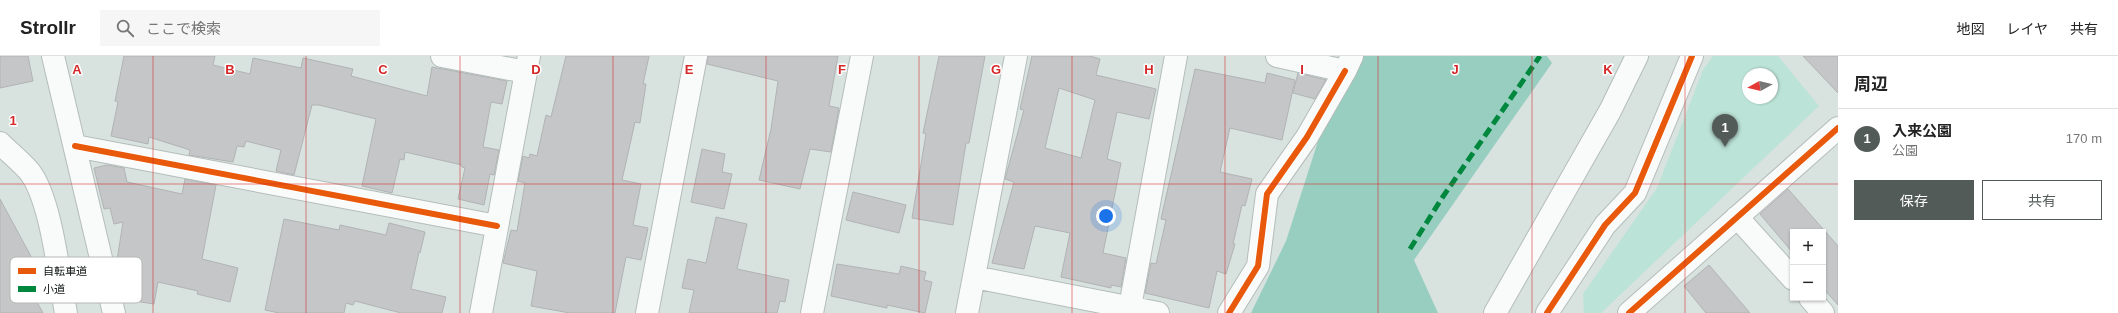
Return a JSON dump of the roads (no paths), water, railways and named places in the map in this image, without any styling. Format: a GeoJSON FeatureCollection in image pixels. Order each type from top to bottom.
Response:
{"type":"FeatureCollection","features":[{"type":"Feature","properties":{"kind":"street"},"geometry":{"type":"LineString","coordinates":[[53,56],[101,257]]}},
{"type":"Feature","properties":{"kind":"street"},"geometry":{"type":"LineString","coordinates":[[442,56],[528,64],[480,313]]}},
{"type":"Feature","properties":{"kind":"street"},"geometry":{"type":"LineString","coordinates":[[647,313],[696,56]]}},
{"type":"Feature","properties":{"kind":"street"},"geometry":{"type":"LineString","coordinates":[[812,313],[862,56]]}},
{"type":"Feature","properties":{"kind":"street"},"geometry":{"type":"LineString","coordinates":[[967,313],[1016,56]]}},
{"type":"Feature","properties":{"kind":"street"},"geometry":{"type":"LineString","coordinates":[[1130,307],[1176,56]]}},
{"type":"Feature","properties":{"kind":"street"},"geometry":{"type":"LineString","coordinates":[[1229,313],[1258,266],[1267,194],[1307,137],[1349,64],[1277,56]]}},
{"type":"Feature","properties":{"kind":"street"},"geometry":{"type":"LineString","coordinates":[[1495,313],[1610,111],[1638,56]]}},
{"type":"Feature","properties":{"kind":"street"},"geometry":{"type":"LineString","coordinates":[[1547,313],[1605,225],[1635,192],[1692,56]]}},
{"type":"Feature","properties":{"kind":"street"},"geometry":{"type":"LineString","coordinates":[[1629,313],[1838,128]]}},
{"type":"Feature","properties":{"kind":"street"},"geometry":{"type":"LineString","coordinates":[[0,143],[29,171],[40,189],[46,210],[55,257]]}},
{"type":"Feature","properties":{"kind":"street"},"geometry":{"type":"LineString","coordinates":[[75,146],[497,226]]}},
{"type":"Feature","properties":{"kind":"street"},"geometry":{"type":"LineString","coordinates":[[1737,217],[1790,276]]}},
{"type":"Feature","properties":{"kind":"street"},"geometry":{"type":"LineString","coordinates":[[974,277],[1158,313]]}},
{"type":"Feature","properties":{"kind":"street"},"geometry":{"type":"LineString","coordinates":[[1813,301],[1823,313]]}},
{"type":"Feature","properties":{"kind":"street"},"geometry":{"type":"LineString","coordinates":[[64,303],[66,313]]}},
{"type":"Feature","properties":{"kind":"street"},"geometry":{"type":"LineString","coordinates":[[112,303],[114,313]]}},
{"type":"Feature","properties":{"kind":"place","name":"入来公園"},"geometry":{"type":"Point","coordinates":[1725,147]}}]}
